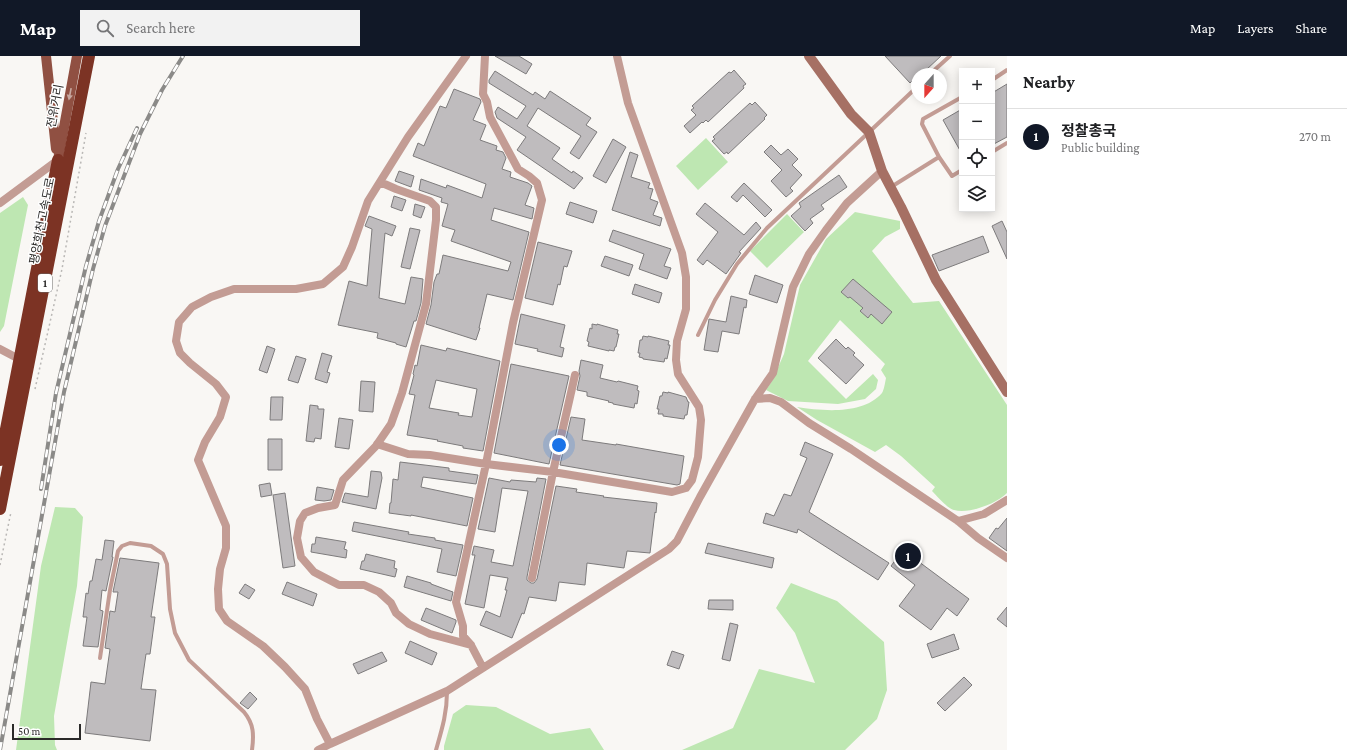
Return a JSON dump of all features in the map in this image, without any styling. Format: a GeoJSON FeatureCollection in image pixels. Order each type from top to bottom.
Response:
{"type":"FeatureCollection","features":[{"type":"Feature","properties":{"kind":"highway","name":"평양희천고속도로"},"geometry":{"type":"LineString","coordinates":[[6,508],[89,56]]}},
{"type":"Feature","properties":{"kind":"highway","name":"평양희천고속도로"},"geometry":{"type":"LineString","coordinates":[[0,460],[58,160]]}},
{"type":"Feature","properties":{"kind":"main road"},"geometry":{"type":"LineString","coordinates":[[46,56],[58,160]]}},
{"type":"Feature","properties":{"kind":"main road","name":"전위거리"},"geometry":{"type":"LineString","coordinates":[[58,160],[77,56]]}},
{"type":"Feature","properties":{"kind":"street"},"geometry":{"type":"LineString","coordinates":[[330,744],[317,719],[305,689],[263,646],[228,621],[219,609],[218,589],[220,569],[226,548],[226,526],[198,460],[205,442],[220,418],[226,397],[216,384],[180,353],[176,341],[179,322],[192,307],[211,297],[234,289],[296,289],[323,284],[343,267],[352,247],[368,201],[408,137],[466,56]]}},
{"type":"Feature","properties":{"kind":"street"},"geometry":{"type":"LineString","coordinates":[[483,668],[463,636],[463,626],[456,602],[486,464],[513,323],[542,200],[537,183],[529,176],[518,170],[490,117],[487,102],[483,94],[485,56]]}},
{"type":"Feature","properties":{"kind":"street"},"geometry":{"type":"LineString","coordinates":[[377,444],[408,454],[430,455],[486,464],[553,472],[672,492],[686,488],[692,480],[698,457],[701,420],[699,408],[678,374],[676,360],[677,341],[686,310],[686,277],[682,253],[628,103],[617,56]]}},
{"type":"Feature","properties":{"kind":"street"},"geometry":{"type":"LineString","coordinates":[[809,56],[851,114],[869,132],[882,171],[936,280],[1007,392]]}},
{"type":"Feature","properties":{"kind":"street"},"geometry":{"type":"LineString","coordinates":[[0,203],[58,160]]}},
{"type":"Feature","properties":{"kind":"street"},"geometry":{"type":"LineString","coordinates":[[318,750],[447,691],[669,549],[677,540],[755,399],[773,373],[793,288],[809,254],[826,230],[848,204],[882,171]]}},
{"type":"Feature","properties":{"kind":"street"},"geometry":{"type":"LineString","coordinates":[[380,182],[396,190],[430,201],[436,207],[436,220],[426,304],[402,393],[391,424],[377,444],[343,480],[335,505],[318,508],[305,513],[300,521],[297,538],[301,556],[314,572],[339,585],[364,585],[379,592],[391,603],[396,613],[409,624],[430,634],[470,645]]}},
{"type":"Feature","properties":{"kind":"street"},"geometry":{"type":"LineString","coordinates":[[0,349],[19,359]]}},
{"type":"Feature","properties":{"kind":"street"},"geometry":{"type":"LineString","coordinates":[[532,578],[553,472],[575,375]]}},
{"type":"Feature","properties":{"kind":"street"},"geometry":{"type":"LineString","coordinates":[[755,399],[770,398],[781,402],[809,423],[851,449],[958,521],[978,538],[1007,558]]}},
{"type":"Feature","properties":{"kind":"street"},"geometry":{"type":"LineString","coordinates":[[958,521],[984,514],[1007,500]]}},
{"type":"Feature","properties":{"kind":"lane"},"geometry":{"type":"LineString","coordinates":[[937,68],[950,56]]}},
{"type":"Feature","properties":{"kind":"lane"},"geometry":{"type":"LineString","coordinates":[[995,78],[1007,70]]}},
{"type":"Feature","properties":{"kind":"lane"},"geometry":{"type":"LineString","coordinates":[[698,335],[715,300],[737,264],[762,234],[911,93]]}},
{"type":"Feature","properties":{"kind":"lane"},"geometry":{"type":"LineString","coordinates":[[959,99],[923,119],[922,124],[939,156],[952,176],[959,172]]}},
{"type":"Feature","properties":{"kind":"lane"},"geometry":{"type":"LineString","coordinates":[[995,150],[1007,143]]}},
{"type":"Feature","properties":{"kind":"lane"},"geometry":{"type":"LineString","coordinates":[[891,187],[939,156]]}},
{"type":"Feature","properties":{"kind":"lane"},"geometry":{"type":"LineString","coordinates":[[100,658],[110,590],[118,551],[122,546],[130,543],[151,546],[163,554],[167,564],[170,609],[175,633],[190,660],[244,712],[250,720],[252,727],[252,750]]}},
{"type":"Feature","properties":{"kind":"lane"},"geometry":{"type":"LineString","coordinates":[[436,750],[447,710],[447,691]]}},
{"type":"Feature","properties":{"kind":"path"},"geometry":{"type":"LineString","coordinates":[[34,392],[62,269],[86,132]]}},
{"type":"Feature","properties":{"kind":"path"},"geometry":{"type":"LineString","coordinates":[[0,565],[6,508]]}},
{"type":"Feature","properties":{"kind":"green space"},"geometry":{"type":"Polygon","coordinates":[[[706,138],[728,162],[698,190],[676,166],[706,138]]]}},
{"type":"Feature","properties":{"kind":"green space"},"geometry":{"type":"Polygon","coordinates":[[[23,197],[28,205],[4,326],[0,332],[0,213],[23,197]]]}},
{"type":"Feature","properties":{"kind":"green space"},"geometry":{"type":"Polygon","coordinates":[[[855,212],[900,221],[900,229],[885,237],[872,251],[913,303],[939,301],[1007,405],[1007,493],[996,501],[967,511],[954,510],[932,491],[935,487],[901,456],[886,445],[875,452],[817,420],[797,407],[819,410],[842,410],[854,408],[874,400],[883,392],[886,378],[881,370],[885,364],[840,320],[808,361],[846,399],[873,374],[878,380],[876,389],[865,399],[838,404],[788,401],[766,390],[772,381],[784,354],[800,285],[826,239],[855,212]]]}},
{"type":"Feature","properties":{"kind":"green space"},"geometry":{"type":"Polygon","coordinates":[[[787,214],[804,232],[767,268],[750,251],[787,214]]]}},
{"type":"Feature","properties":{"kind":"green space"},"geometry":{"type":"Polygon","coordinates":[[[55,507],[75,508],[83,517],[77,586],[54,716],[55,745],[57,750],[16,750],[41,566],[55,507]]]}},
{"type":"Feature","properties":{"kind":"green space"},"geometry":{"type":"Polygon","coordinates":[[[791,583],[837,601],[884,642],[887,690],[877,719],[845,750],[682,750],[733,728],[759,669],[815,683],[795,633],[776,608],[791,583]]]}},
{"type":"Feature","properties":{"kind":"green space"},"geometry":{"type":"Polygon","coordinates":[[[466,705],[496,707],[550,734],[590,728],[604,750],[444,750],[453,714],[466,705]]]}},
{"type":"Feature","properties":{"kind":"building"},"geometry":{"type":"Polygon","coordinates":[[[495,56],[519,56],[532,64],[526,74],[495,56]]]}},
{"type":"Feature","properties":{"kind":"building"},"geometry":{"type":"Polygon","coordinates":[[[885,56],[941,56],[928,68],[911,68],[910,83],[885,56]]]}},
{"type":"Feature","properties":{"kind":"building"},"geometry":{"type":"Polygon","coordinates":[[[734,70],[746,84],[743,86],[744,88],[708,122],[706,120],[703,123],[702,122],[690,133],[684,126],[696,115],[691,110],[694,108],[692,106],[729,72],[731,73],[734,70]]]}},
{"type":"Feature","properties":{"kind":"building"},"geometry":{"type":"Polygon","coordinates":[[[495,71],[533,95],[535,92],[545,99],[550,91],[591,118],[586,125],[597,132],[579,159],[570,153],[581,136],[538,108],[527,126],[560,148],[552,159],[572,173],[573,171],[583,178],[574,189],[517,150],[526,137],[497,118],[495,112],[498,107],[517,119],[526,106],[489,83],[489,80],[495,71]]]}},
{"type":"Feature","properties":{"kind":"building"},"geometry":{"type":"Polygon","coordinates":[[[1007,84],[1007,137],[995,143],[995,104],[995,91],[1007,84]]]}},
{"type":"Feature","properties":{"kind":"building"},"geometry":{"type":"Polygon","coordinates":[[[454,89],[480,99],[481,102],[473,120],[486,125],[480,140],[497,146],[496,150],[503,152],[506,158],[502,169],[511,172],[510,177],[528,183],[532,186],[525,205],[534,208],[532,219],[494,208],[491,220],[529,232],[513,300],[487,294],[476,340],[426,324],[431,305],[434,282],[437,274],[439,274],[443,255],[508,271],[511,262],[451,241],[455,230],[442,226],[448,204],[441,202],[442,198],[419,190],[421,179],[446,188],[447,185],[482,198],[486,184],[413,156],[418,143],[424,146],[440,106],[446,108],[454,89]]]}},
{"type":"Feature","properties":{"kind":"building"},"geometry":{"type":"Polygon","coordinates":[[[755,102],[767,115],[764,118],[765,119],[728,154],[727,152],[724,154],[712,141],[715,139],[713,137],[750,103],[752,105],[755,102]]]}},
{"type":"Feature","properties":{"kind":"building"},"geometry":{"type":"Polygon","coordinates":[[[959,111],[959,149],[943,120],[959,111]]]}},
{"type":"Feature","properties":{"kind":"building"},"geometry":{"type":"Polygon","coordinates":[[[613,139],[626,147],[606,183],[593,176],[613,139]]]}},
{"type":"Feature","properties":{"kind":"building"},"geometry":{"type":"Polygon","coordinates":[[[771,145],[781,155],[788,149],[798,159],[792,165],[802,175],[790,188],[793,191],[786,197],[771,181],[782,170],[764,152],[771,145]]]}},
{"type":"Feature","properties":{"kind":"building"},"geometry":{"type":"Polygon","coordinates":[[[630,152],[638,155],[631,177],[650,183],[648,188],[653,189],[650,199],[658,202],[653,215],[662,218],[660,226],[612,210],[630,152]]]}},
{"type":"Feature","properties":{"kind":"building"},"geometry":{"type":"Polygon","coordinates":[[[399,171],[414,176],[411,187],[395,181],[399,171]]]}},
{"type":"Feature","properties":{"kind":"building"},"geometry":{"type":"Polygon","coordinates":[[[839,175],[847,187],[821,205],[824,209],[810,219],[813,223],[805,231],[791,216],[801,207],[799,203],[839,175]]]}},
{"type":"Feature","properties":{"kind":"building"},"geometry":{"type":"Polygon","coordinates":[[[744,183],[772,210],[765,217],[743,195],[737,202],[731,197],[744,183]]]}},
{"type":"Feature","properties":{"kind":"building"},"geometry":{"type":"Polygon","coordinates":[[[394,196],[406,200],[402,211],[391,207],[394,196]]]}},
{"type":"Feature","properties":{"kind":"building"},"geometry":{"type":"Polygon","coordinates":[[[570,202],[597,211],[593,223],[566,214],[570,202]]]}},
{"type":"Feature","properties":{"kind":"building"},"geometry":{"type":"Polygon","coordinates":[[[705,203],[744,235],[756,222],[761,228],[739,252],[741,253],[726,274],[707,260],[703,265],[697,260],[718,232],[696,214],[705,203]]]}},
{"type":"Feature","properties":{"kind":"building"},"geometry":{"type":"Polygon","coordinates":[[[415,204],[425,207],[421,218],[413,215],[415,204]]]}},
{"type":"Feature","properties":{"kind":"building"},"geometry":{"type":"Polygon","coordinates":[[[369,216],[396,226],[392,236],[385,233],[379,298],[405,304],[411,277],[423,279],[421,303],[406,347],[377,338],[378,333],[338,325],[349,281],[367,286],[372,229],[365,226],[369,216]]]}},
{"type":"Feature","properties":{"kind":"building"},"geometry":{"type":"Polygon","coordinates":[[[1002,221],[1007,232],[1007,259],[992,226],[1002,221]]]}},
{"type":"Feature","properties":{"kind":"building"},"geometry":{"type":"Polygon","coordinates":[[[410,228],[420,230],[410,269],[401,267],[410,228]]]}},
{"type":"Feature","properties":{"kind":"building"},"geometry":{"type":"Polygon","coordinates":[[[613,230],[671,249],[664,266],[671,268],[667,279],[639,269],[644,254],[609,241],[613,230]]]}},
{"type":"Feature","properties":{"kind":"building"},"geometry":{"type":"Polygon","coordinates":[[[983,236],[989,252],[939,271],[932,255],[983,236]]]}},
{"type":"Feature","properties":{"kind":"building"},"geometry":{"type":"Polygon","coordinates":[[[538,242],[572,251],[567,267],[564,266],[560,285],[558,284],[553,305],[525,298],[538,242]]]}},
{"type":"Feature","properties":{"kind":"building"},"geometry":{"type":"Polygon","coordinates":[[[605,256],[633,265],[629,276],[601,266],[605,256]]]}},
{"type":"Feature","properties":{"kind":"building"},"geometry":{"type":"Polygon","coordinates":[[[755,275],[783,285],[777,303],[749,294],[755,275]]]}},
{"type":"Feature","properties":{"kind":"building"},"geometry":{"type":"Polygon","coordinates":[[[853,279],[892,312],[882,324],[871,314],[868,318],[860,311],[863,308],[850,297],[848,298],[841,292],[853,279]]]}},
{"type":"Feature","properties":{"kind":"building"},"geometry":{"type":"Polygon","coordinates":[[[635,284],[662,293],[659,303],[632,294],[635,284]]]}},
{"type":"Feature","properties":{"kind":"building"},"geometry":{"type":"Polygon","coordinates":[[[731,296],[747,300],[746,308],[744,307],[739,334],[722,331],[718,352],[704,350],[709,319],[726,322],[731,296]]]}},
{"type":"Feature","properties":{"kind":"building"},"geometry":{"type":"Polygon","coordinates":[[[521,314],[565,325],[560,347],[564,348],[562,357],[537,351],[538,349],[515,344],[521,314]]]}},
{"type":"Feature","properties":{"kind":"building"},"geometry":{"type":"Polygon","coordinates":[[[592,324],[618,330],[617,334],[619,334],[614,351],[588,346],[589,342],[587,341],[590,328],[592,329],[592,324]]]}},
{"type":"Feature","properties":{"kind":"building"},"geometry":{"type":"Polygon","coordinates":[[[643,336],[669,341],[668,345],[670,345],[667,359],[665,358],[664,362],[639,357],[640,353],[638,353],[640,340],[642,340],[643,336]]]}},
{"type":"Feature","properties":{"kind":"building"},"geometry":{"type":"Polygon","coordinates":[[[836,339],[846,349],[848,347],[855,353],[853,355],[864,365],[846,384],[818,358],[836,339]]]}},
{"type":"Feature","properties":{"kind":"building"},"geometry":{"type":"Polygon","coordinates":[[[421,345],[446,351],[447,348],[500,361],[483,451],[463,448],[463,446],[437,441],[438,440],[407,435],[415,395],[409,394],[415,365],[417,366],[421,345]],[[436,380],[429,408],[459,413],[458,415],[472,417],[477,389],[436,380]]]}},
{"type":"Feature","properties":{"kind":"building"},"geometry":{"type":"Polygon","coordinates":[[[267,346],[275,349],[267,373],[259,370],[267,346]]]}},
{"type":"Feature","properties":{"kind":"building"},"geometry":{"type":"Polygon","coordinates":[[[322,353],[332,356],[327,372],[330,373],[327,383],[315,379],[322,353]]]}},
{"type":"Feature","properties":{"kind":"building"},"geometry":{"type":"Polygon","coordinates":[[[296,356],[306,359],[298,383],[288,380],[296,356]]]}},
{"type":"Feature","properties":{"kind":"building"},"geometry":{"type":"Polygon","coordinates":[[[581,360],[603,365],[600,378],[638,386],[637,390],[639,391],[637,404],[635,403],[634,408],[613,404],[608,402],[609,401],[587,396],[587,392],[577,390],[581,360]]]}},
{"type":"Feature","properties":{"kind":"building"},"geometry":{"type":"Polygon","coordinates":[[[511,364],[569,376],[549,464],[494,453],[511,364]]]}},
{"type":"Feature","properties":{"kind":"building"},"geometry":{"type":"Polygon","coordinates":[[[361,381],[375,382],[373,412],[359,411],[361,381]]]}},
{"type":"Feature","properties":{"kind":"building"},"geometry":{"type":"Polygon","coordinates":[[[663,392],[686,397],[689,402],[687,415],[685,415],[684,419],[658,414],[659,409],[657,409],[660,396],[662,396],[663,392]]]}},
{"type":"Feature","properties":{"kind":"building"},"geometry":{"type":"Polygon","coordinates":[[[271,397],[283,397],[282,420],[270,420],[271,397]]]}},
{"type":"Feature","properties":{"kind":"building"},"geometry":{"type":"Polygon","coordinates":[[[310,405],[318,406],[318,409],[324,409],[321,439],[315,438],[314,442],[306,441],[310,405]]]}},
{"type":"Feature","properties":{"kind":"building"},"geometry":{"type":"Polygon","coordinates":[[[571,417],[585,419],[582,440],[616,444],[684,456],[680,484],[677,485],[560,465],[571,417]]]}},
{"type":"Feature","properties":{"kind":"building"},"geometry":{"type":"Polygon","coordinates":[[[339,418],[353,420],[349,449],[335,447],[339,418]]]}},
{"type":"Feature","properties":{"kind":"building"},"geometry":{"type":"Polygon","coordinates":[[[268,439],[282,439],[282,470],[268,470],[268,439]]]}},
{"type":"Feature","properties":{"kind":"building"},"geometry":{"type":"Polygon","coordinates":[[[805,442],[833,454],[809,512],[889,563],[878,580],[798,529],[797,533],[763,523],[766,513],[774,516],[784,494],[791,496],[807,458],[800,455],[805,442]]]}},
{"type":"Feature","properties":{"kind":"building"},"geometry":{"type":"Polygon","coordinates":[[[400,462],[449,468],[449,471],[478,475],[476,484],[423,477],[421,487],[473,498],[467,526],[411,515],[389,513],[393,479],[398,480],[400,462]]]}},
{"type":"Feature","properties":{"kind":"building"},"geometry":{"type":"Polygon","coordinates":[[[371,471],[381,472],[382,478],[376,509],[342,502],[345,493],[368,497],[371,471]]]}},
{"type":"Feature","properties":{"kind":"building"},"geometry":{"type":"Polygon","coordinates":[[[489,478],[510,482],[511,480],[536,482],[537,478],[546,479],[527,577],[527,580],[531,583],[534,583],[537,579],[556,486],[577,489],[576,492],[604,496],[603,497],[657,503],[650,553],[627,551],[624,568],[587,563],[585,585],[559,582],[556,601],[529,597],[524,614],[522,613],[512,638],[480,625],[486,611],[500,617],[507,590],[505,590],[508,578],[490,575],[484,608],[465,604],[475,555],[472,555],[474,546],[494,550],[491,562],[513,566],[528,491],[502,488],[495,532],[478,529],[489,478]]]}},
{"type":"Feature","properties":{"kind":"building"},"geometry":{"type":"Polygon","coordinates":[[[270,483],[272,495],[261,497],[259,485],[270,483]]]}},
{"type":"Feature","properties":{"kind":"building"},"geometry":{"type":"Polygon","coordinates":[[[317,487],[334,490],[331,500],[315,500],[317,487]]]}},
{"type":"Feature","properties":{"kind":"building"},"geometry":{"type":"Polygon","coordinates":[[[285,493],[295,566],[283,568],[273,495],[285,493]]]}},
{"type":"Feature","properties":{"kind":"building"},"geometry":{"type":"Polygon","coordinates":[[[1007,518],[1007,551],[989,538],[996,528],[998,529],[1007,518]]]}},
{"type":"Feature","properties":{"kind":"building"},"geometry":{"type":"Polygon","coordinates":[[[354,522],[409,532],[408,534],[435,538],[435,540],[463,545],[456,576],[437,572],[442,549],[352,531],[354,522]]]}},
{"type":"Feature","properties":{"kind":"building"},"geometry":{"type":"Polygon","coordinates":[[[316,537],[346,542],[344,549],[347,550],[346,558],[311,552],[312,544],[315,544],[316,537]]]}},
{"type":"Feature","properties":{"kind":"building"},"geometry":{"type":"Polygon","coordinates":[[[105,540],[114,541],[113,557],[106,591],[102,590],[100,610],[103,611],[98,647],[83,646],[87,617],[83,617],[86,593],[88,594],[90,581],[92,581],[96,559],[102,560],[105,540]]]}},
{"type":"Feature","properties":{"kind":"building"},"geometry":{"type":"Polygon","coordinates":[[[708,543],[774,558],[772,568],[705,553],[708,543]]]}},
{"type":"Feature","properties":{"kind":"building"},"geometry":{"type":"Polygon","coordinates":[[[903,550],[969,599],[957,616],[947,608],[931,630],[899,606],[915,585],[891,566],[903,550]]]}},
{"type":"Feature","properties":{"kind":"building"},"geometry":{"type":"Polygon","coordinates":[[[366,554],[395,561],[394,568],[397,569],[395,577],[360,569],[366,554]]]}},
{"type":"Feature","properties":{"kind":"building"},"geometry":{"type":"Polygon","coordinates":[[[120,558],[159,563],[151,617],[155,617],[150,654],[146,654],[141,689],[156,690],[150,741],[85,733],[91,682],[105,684],[110,649],[105,648],[110,611],[115,612],[118,592],[113,592],[120,558]]]}},
{"type":"Feature","properties":{"kind":"building"},"geometry":{"type":"Polygon","coordinates":[[[407,576],[431,583],[453,592],[451,601],[404,587],[407,576]]]}},
{"type":"Feature","properties":{"kind":"building"},"geometry":{"type":"Polygon","coordinates":[[[287,582],[317,594],[313,606],[282,594],[287,582]]]}},
{"type":"Feature","properties":{"kind":"building"},"geometry":{"type":"Polygon","coordinates":[[[245,584],[255,590],[249,599],[239,593],[245,584]]]}},
{"type":"Feature","properties":{"kind":"building"},"geometry":{"type":"Polygon","coordinates":[[[709,600],[733,600],[733,610],[708,609],[709,600]]]}},
{"type":"Feature","properties":{"kind":"building"},"geometry":{"type":"Polygon","coordinates":[[[1007,607],[1007,627],[997,619],[1007,607]]]}},
{"type":"Feature","properties":{"kind":"building"},"geometry":{"type":"Polygon","coordinates":[[[426,608],[456,620],[452,633],[421,620],[426,608]]]}},
{"type":"Feature","properties":{"kind":"building"},"geometry":{"type":"Polygon","coordinates":[[[730,623],[738,625],[730,661],[722,659],[730,623]]]}},
{"type":"Feature","properties":{"kind":"building"},"geometry":{"type":"Polygon","coordinates":[[[954,634],[959,649],[932,658],[927,644],[954,634]]]}},
{"type":"Feature","properties":{"kind":"building"},"geometry":{"type":"Polygon","coordinates":[[[410,641],[437,653],[432,665],[405,653],[410,641]]]}},
{"type":"Feature","properties":{"kind":"building"},"geometry":{"type":"Polygon","coordinates":[[[672,651],[684,655],[679,669],[667,665],[672,651]]]}},
{"type":"Feature","properties":{"kind":"building"},"geometry":{"type":"Polygon","coordinates":[[[382,652],[387,661],[358,674],[353,664],[382,652]]]}},
{"type":"Feature","properties":{"kind":"building"},"geometry":{"type":"Polygon","coordinates":[[[964,677],[972,685],[945,711],[937,703],[964,677]]]}},
{"type":"Feature","properties":{"kind":"building"},"geometry":{"type":"Polygon","coordinates":[[[250,692],[257,699],[248,709],[240,703],[250,692]]]}},
{"type":"Feature","properties":{"kind":"railway"},"geometry":{"type":"LineString","coordinates":[[0,750],[64,392],[93,269],[105,226],[140,134],[162,90],[183,56]]}},
{"type":"Feature","properties":{"kind":"railway"},"geometry":{"type":"LineString","coordinates":[[41,489],[56,393],[86,266],[99,221],[118,169],[137,128]]}},
{"type":"Feature","properties":{"kind":"place","name":"정찰총국"},"geometry":{"type":"Point","coordinates":[908,556]}}]}
